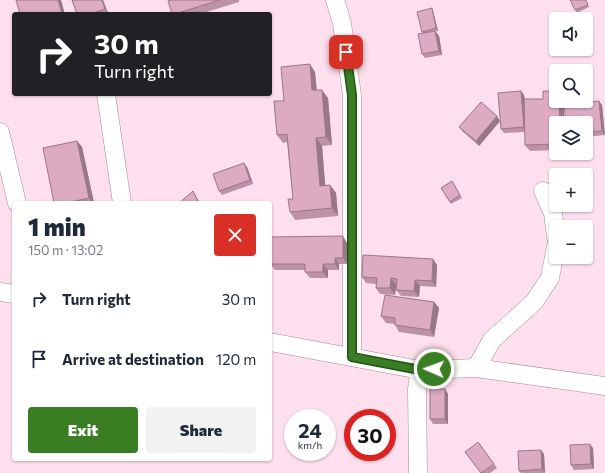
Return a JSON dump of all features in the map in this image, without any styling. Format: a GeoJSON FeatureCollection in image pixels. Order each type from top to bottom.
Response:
{"type":"FeatureCollection","features":[{"type":"Feature","properties":{"kind":"street"},"geometry":{"type":"LineString","coordinates":[[335,0],[342,23],[352,95],[352,357]]}},
{"type":"Feature","properties":{"kind":"street"},"geometry":{"type":"LineString","coordinates":[[106,96],[122,201]]}},
{"type":"Feature","properties":{"kind":"street"},"geometry":{"type":"LineString","coordinates":[[0,132],[17,201]]}},
{"type":"Feature","properties":{"kind":"street"},"geometry":{"type":"LineString","coordinates":[[543,191],[553,213],[554,220]]}},
{"type":"Feature","properties":{"kind":"street"},"geometry":{"type":"LineString","coordinates":[[476,368],[492,340],[534,302],[550,278],[553,264]]}},
{"type":"Feature","properties":{"kind":"street"},"geometry":{"type":"LineString","coordinates":[[0,292],[12,294]]}},
{"type":"Feature","properties":{"kind":"street"},"geometry":{"type":"LineString","coordinates":[[272,342],[420,370],[476,368],[605,386]]}},
{"type":"Feature","properties":{"kind":"street"},"geometry":{"type":"LineString","coordinates":[[418,473],[417,389],[420,370]]}},
{"type":"Feature","properties":{"kind":"building"},"geometry":{"type":"Polygon","coordinates":[[[16,0],[58,0],[61,12],[19,12],[16,0]]]}},
{"type":"Feature","properties":{"kind":"building"},"geometry":{"type":"Polygon","coordinates":[[[72,0],[102,0],[105,9],[97,12],[76,12],[72,0]]]}},
{"type":"Feature","properties":{"kind":"building"},"geometry":{"type":"Polygon","coordinates":[[[220,0],[181,12],[171,12],[168,1],[220,0]]]}},
{"type":"Feature","properties":{"kind":"building"},"geometry":{"type":"Polygon","coordinates":[[[570,0],[586,0],[588,5],[575,10],[570,0]]]}},
{"type":"Feature","properties":{"kind":"building"},"geometry":{"type":"Polygon","coordinates":[[[432,8],[436,28],[422,32],[417,12],[432,8]]]}},
{"type":"Feature","properties":{"kind":"building"},"geometry":{"type":"Polygon","coordinates":[[[435,31],[439,51],[422,54],[418,34],[435,31]]]}},
{"type":"Feature","properties":{"kind":"building"},"geometry":{"type":"Polygon","coordinates":[[[310,64],[312,90],[322,90],[326,137],[316,138],[320,186],[330,185],[332,208],[290,212],[288,199],[293,199],[287,134],[277,135],[274,101],[284,101],[281,67],[310,64]]]}},
{"type":"Feature","properties":{"kind":"building"},"geometry":{"type":"Polygon","coordinates":[[[521,91],[524,127],[501,129],[498,93],[521,91]]]}},
{"type":"Feature","properties":{"kind":"building"},"geometry":{"type":"Polygon","coordinates":[[[543,91],[549,91],[549,108],[559,108],[560,116],[549,116],[549,144],[525,145],[524,99],[543,99],[543,91]]]}},
{"type":"Feature","properties":{"kind":"building"},"geometry":{"type":"Polygon","coordinates":[[[599,101],[602,131],[593,132],[593,116],[565,116],[564,108],[593,108],[593,102],[599,101]]]}},
{"type":"Feature","properties":{"kind":"building"},"geometry":{"type":"Polygon","coordinates":[[[481,102],[497,116],[476,141],[459,127],[481,102]]]}},
{"type":"Feature","properties":{"kind":"building"},"geometry":{"type":"Polygon","coordinates":[[[77,141],[89,198],[75,201],[54,201],[43,148],[77,141]]]}},
{"type":"Feature","properties":{"kind":"building"},"geometry":{"type":"Polygon","coordinates":[[[244,163],[250,180],[219,191],[213,174],[244,163]]]}},
{"type":"Feature","properties":{"kind":"building"},"geometry":{"type":"Polygon","coordinates":[[[452,181],[460,195],[450,202],[441,188],[452,181]]]}},
{"type":"Feature","properties":{"kind":"building"},"geometry":{"type":"Polygon","coordinates":[[[193,191],[198,201],[181,201],[193,191]]]}},
{"type":"Feature","properties":{"kind":"building"},"geometry":{"type":"Polygon","coordinates":[[[343,236],[343,258],[335,258],[335,264],[323,264],[323,272],[305,272],[305,264],[272,264],[272,237],[343,236]]]}},
{"type":"Feature","properties":{"kind":"building"},"geometry":{"type":"Polygon","coordinates":[[[363,255],[433,259],[432,281],[415,280],[414,291],[396,290],[397,279],[391,278],[390,288],[376,288],[377,278],[362,277],[363,255]]]}},
{"type":"Feature","properties":{"kind":"building"},"geometry":{"type":"Polygon","coordinates":[[[385,295],[434,302],[430,330],[395,325],[395,318],[381,316],[385,295]]]}},
{"type":"Feature","properties":{"kind":"building"},"geometry":{"type":"Polygon","coordinates":[[[430,389],[445,389],[445,419],[430,419],[430,389]]]}},
{"type":"Feature","properties":{"kind":"building"},"geometry":{"type":"Polygon","coordinates":[[[478,442],[494,464],[481,473],[465,452],[478,442]]]}},
{"type":"Feature","properties":{"kind":"building"},"geometry":{"type":"Polygon","coordinates":[[[590,444],[591,464],[571,465],[570,445],[590,444]]]}},
{"type":"Feature","properties":{"kind":"building"},"geometry":{"type":"Polygon","coordinates":[[[541,450],[542,469],[519,471],[518,451],[541,450]]]}},
{"type":"Feature","properties":{"kind":"route"},"geometry":{"type":"LineString","coordinates":[[346,52],[352,95],[352,357],[420,370],[434,369]]}}]}
